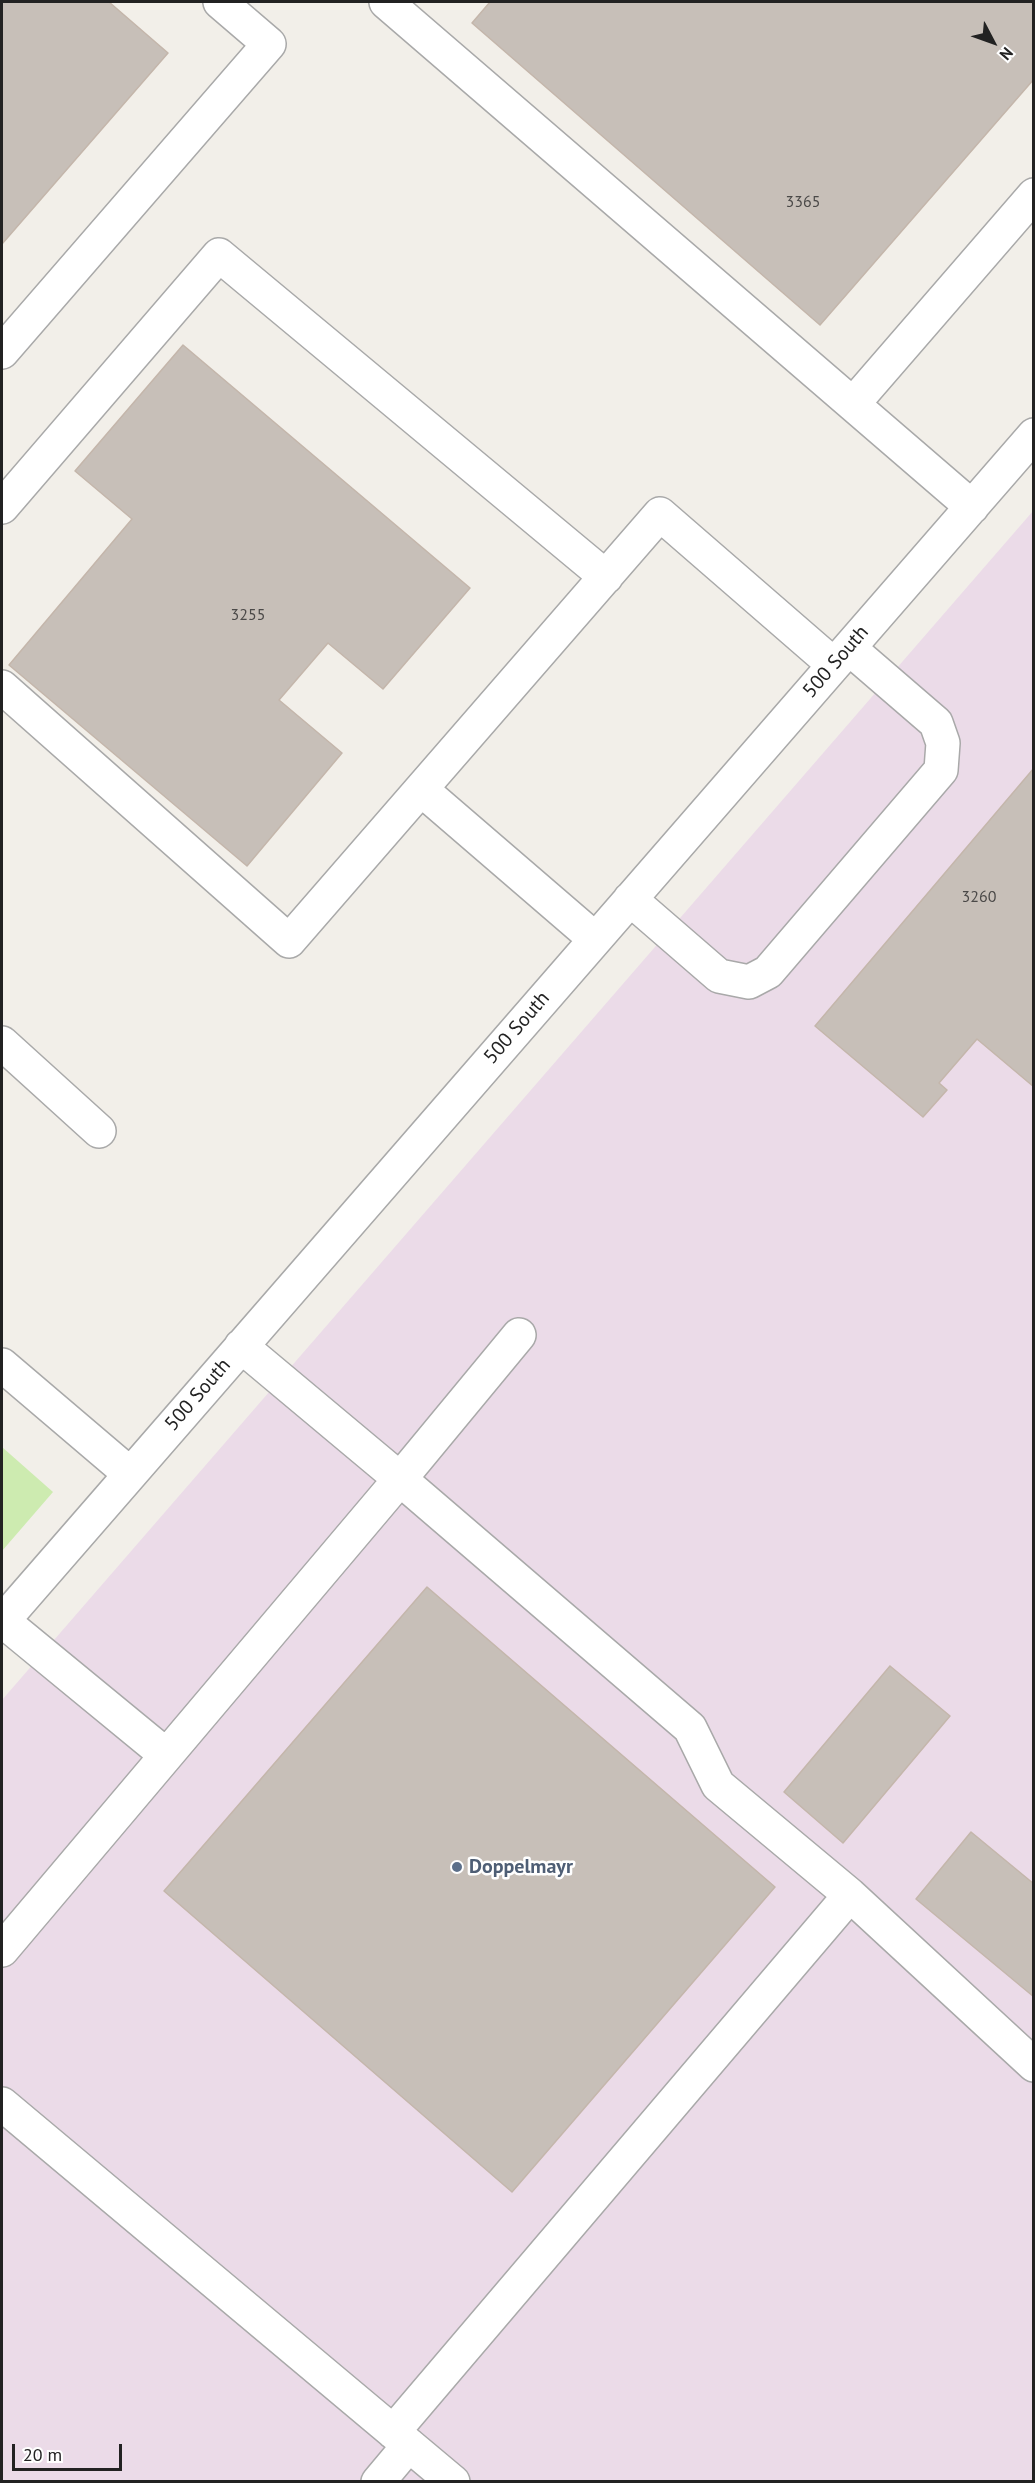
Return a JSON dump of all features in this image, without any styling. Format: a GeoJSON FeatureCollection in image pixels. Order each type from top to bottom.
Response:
{"type":"FeatureCollection","features":[{"type":"Feature","properties":{"kind":"street"},"geometry":{"type":"LineString","coordinates":[[2,352],[269,44],[220,2]]}},
{"type":"Feature","properties":{"kind":"street"},"geometry":{"type":"LineString","coordinates":[[386,2],[972,507]]}},
{"type":"Feature","properties":{"kind":"street"},"geometry":{"type":"LineString","coordinates":[[853,404],[1034,195]]}},
{"type":"Feature","properties":{"kind":"street"},"geometry":{"type":"LineString","coordinates":[[2,507],[219,255],[606,577]]}},
{"type":"Feature","properties":{"kind":"street","name":"500 South"},"geometry":{"type":"LineString","coordinates":[[2,1622],[1034,435]]}},
{"type":"Feature","properties":{"kind":"street"},"geometry":{"type":"LineString","coordinates":[[2,687],[289,941],[660,514],[841,656],[936,723],[943,743],[941,770],[768,972],[749,982],[719,976],[630,899]]}},
{"type":"Feature","properties":{"kind":"street"},"geometry":{"type":"LineString","coordinates":[[422,790],[595,939]]}},
{"type":"Feature","properties":{"kind":"street"},"geometry":{"type":"LineString","coordinates":[[2,1043],[99,1131]]}},
{"type":"Feature","properties":{"kind":"street"},"geometry":{"type":"LineString","coordinates":[[2,1950],[519,1335]]}},
{"type":"Feature","properties":{"kind":"street"},"geometry":{"type":"LineString","coordinates":[[241,1346],[690,1728],[718,1785],[850,1895],[1034,2064]]}},
{"type":"Feature","properties":{"kind":"street"},"geometry":{"type":"LineString","coordinates":[[2,1365],[130,1474]]}},
{"type":"Feature","properties":{"kind":"street"},"geometry":{"type":"LineString","coordinates":[[2,1622],[166,1755]]}},
{"type":"Feature","properties":{"kind":"street"},"geometry":{"type":"LineString","coordinates":[[378,2481],[401,2438],[850,1895]]}},
{"type":"Feature","properties":{"kind":"street"},"geometry":{"type":"LineString","coordinates":[[2,2104],[453,2481]]}},
{"type":"Feature","properties":{"kind":"shaded area"},"geometry":{"type":"Polygon","coordinates":[[[1033,511],[1033,2481],[2,2482],[2,1700],[1033,511]]]}},
{"type":"Feature","properties":{"kind":"green space"},"geometry":{"type":"Polygon","coordinates":[[[2,1447],[53,1492],[2,1551],[2,1447]]]}},
{"type":"Feature","properties":{"kind":"building"},"geometry":{"type":"Polygon","coordinates":[[[2,2],[109,2],[168,53],[2,244],[2,2]]]}},
{"type":"Feature","properties":{"kind":"building"},"geometry":{"type":"Polygon","coordinates":[[[490,2],[1034,2],[1034,79],[820,325],[472,23],[490,2]]]}},
{"type":"Feature","properties":{"kind":"building"},"geometry":{"type":"Polygon","coordinates":[[[183,345],[470,588],[383,689],[328,643],[279,700],[342,753],[247,866],[9,665],[132,519],[75,471],[183,345]]]}},
{"type":"Feature","properties":{"kind":"building"},"geometry":{"type":"Polygon","coordinates":[[[1034,768],[1034,1087],[977,1039],[939,1083],[947,1090],[923,1117],[815,1026],[1034,768]]]}},
{"type":"Feature","properties":{"kind":"building"},"geometry":{"type":"Polygon","coordinates":[[[427,1587],[775,1887],[512,2192],[164,1891],[427,1587]]]}},
{"type":"Feature","properties":{"kind":"building"},"geometry":{"type":"Polygon","coordinates":[[[890,1666],[950,1716],[843,1843],[784,1792],[890,1666]]]}},
{"type":"Feature","properties":{"kind":"building"},"geometry":{"type":"Polygon","coordinates":[[[971,1832],[1034,1884],[1034,1997],[916,1899],[971,1832]]]}},
{"type":"Feature","properties":{"kind":"place","name":"Doppelmayr"},"geometry":{"type":"Point","coordinates":[457,1867]}}]}
